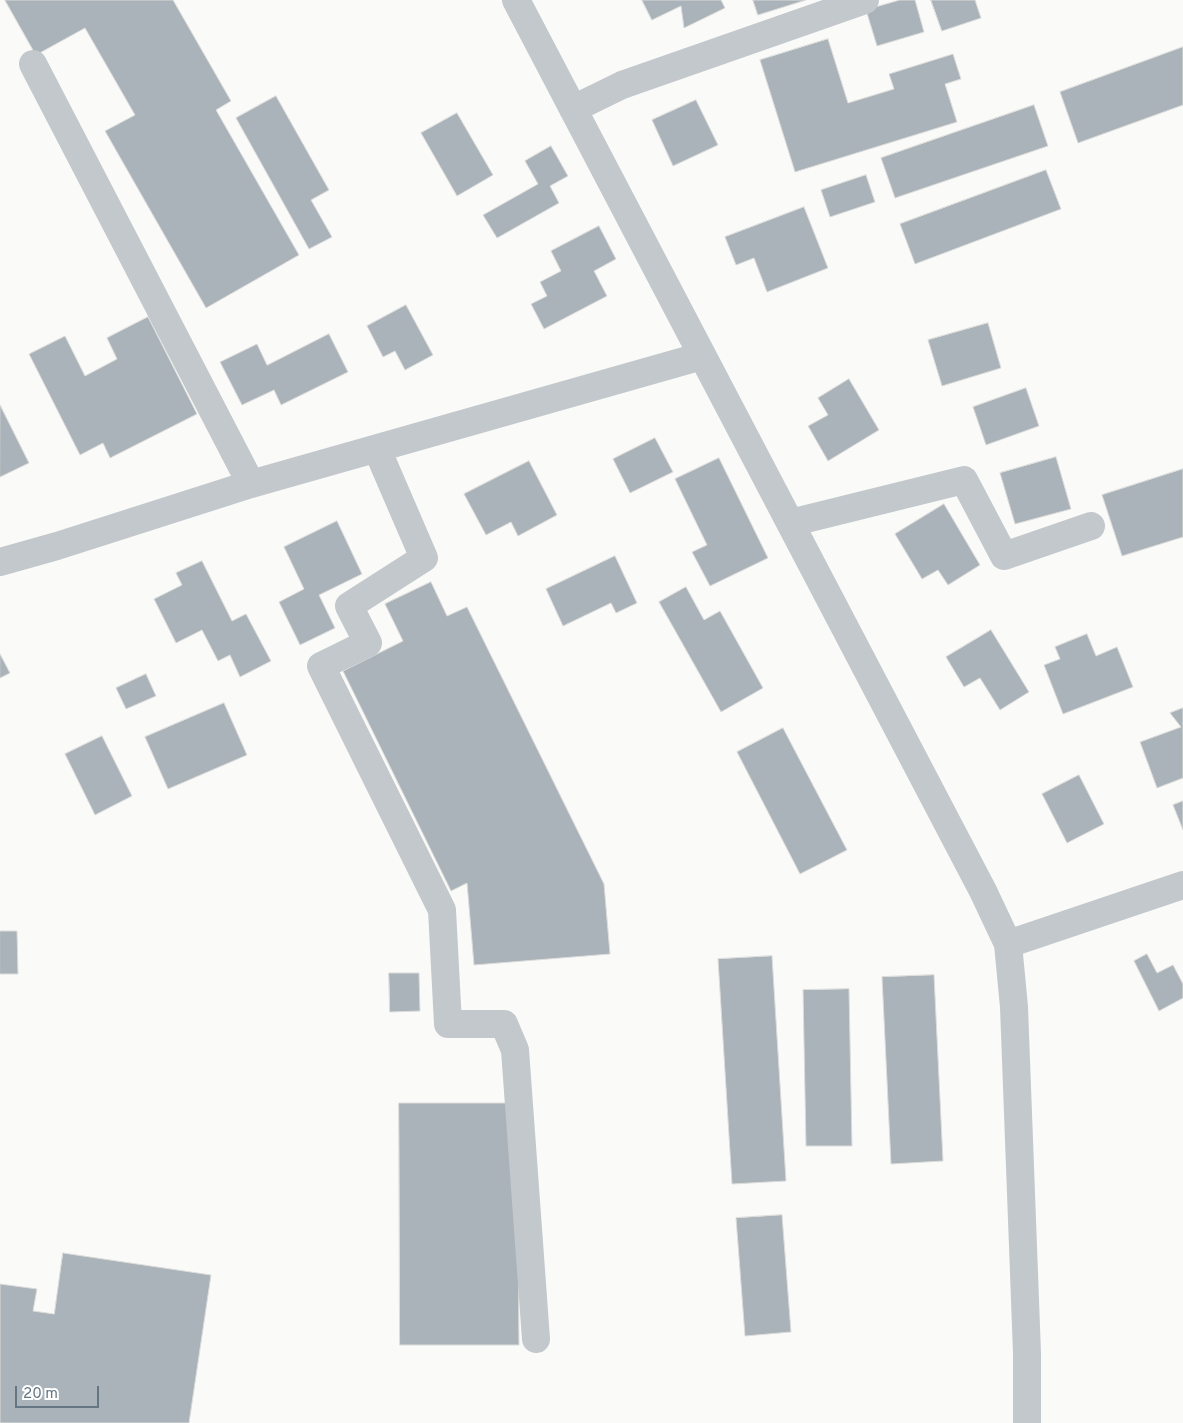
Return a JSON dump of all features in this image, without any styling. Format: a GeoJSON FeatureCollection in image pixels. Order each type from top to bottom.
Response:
{"type":"FeatureCollection","features":[{"type":"Feature","properties":{"kind":"street"},"geometry":{"type":"LineString","coordinates":[[516,0],[983,891],[1008,944],[1014,1007],[1027,1353],[1027,1423]]}},
{"type":"Feature","properties":{"kind":"street"},"geometry":{"type":"LineString","coordinates":[[573,109],[622,85],[865,0]]}},
{"type":"Feature","properties":{"kind":"street"},"geometry":{"type":"LineString","coordinates":[[33,64],[251,484]]}},
{"type":"Feature","properties":{"kind":"street"},"geometry":{"type":"LineString","coordinates":[[0,562],[251,484],[702,356]]}},
{"type":"Feature","properties":{"kind":"street"},"geometry":{"type":"LineString","coordinates":[[377,449],[424,558],[349,606],[368,643],[321,666],[442,910],[448,1024],[504,1024],[515,1050],[536,1339]]}},
{"type":"Feature","properties":{"kind":"street"},"geometry":{"type":"LineString","coordinates":[[790,522],[964,480],[1004,556],[1091,526]]}},
{"type":"Feature","properties":{"kind":"street"},"geometry":{"type":"LineString","coordinates":[[1008,944],[1183,885]]}},
{"type":"Feature","properties":{"kind":"building"},"geometry":{"type":"Polygon","coordinates":[[[5,0],[173,0],[231,101],[216,110],[299,255],[206,308],[105,131],[135,115],[85,28],[36,55],[5,0]]]}},
{"type":"Feature","properties":{"kind":"building"},"geometry":{"type":"Polygon","coordinates":[[[642,0],[721,0],[725,8],[684,28],[681,6],[652,20],[642,0]]]}},
{"type":"Feature","properties":{"kind":"building"},"geometry":{"type":"Polygon","coordinates":[[[753,0],[806,0],[758,15],[753,0]]]}},
{"type":"Feature","properties":{"kind":"building"},"geometry":{"type":"Polygon","coordinates":[[[900,0],[915,0],[924,32],[877,46],[866,10],[900,0]]]}},
{"type":"Feature","properties":{"kind":"building"},"geometry":{"type":"Polygon","coordinates":[[[931,0],[975,0],[981,18],[942,31],[931,0]]]}},
{"type":"Feature","properties":{"kind":"building"},"geometry":{"type":"Polygon","coordinates":[[[828,39],[848,103],[894,89],[889,74],[953,54],[961,79],[945,84],[957,122],[795,172],[760,60],[828,39]]]}},
{"type":"Feature","properties":{"kind":"building"},"geometry":{"type":"Polygon","coordinates":[[[1183,47],[1183,105],[1078,143],[1060,92],[1183,47]]]}},
{"type":"Feature","properties":{"kind":"building"},"geometry":{"type":"Polygon","coordinates":[[[276,96],[329,190],[311,200],[332,237],[309,249],[236,118],[276,96]]]}},
{"type":"Feature","properties":{"kind":"building"},"geometry":{"type":"Polygon","coordinates":[[[696,100],[718,145],[673,166],[652,120],[696,100]]]}},
{"type":"Feature","properties":{"kind":"building"},"geometry":{"type":"Polygon","coordinates":[[[1034,105],[1048,146],[895,198],[881,158],[1034,105]]]}},
{"type":"Feature","properties":{"kind":"building"},"geometry":{"type":"Polygon","coordinates":[[[457,113],[493,175],[457,196],[421,133],[457,113]]]}},
{"type":"Feature","properties":{"kind":"building"},"geometry":{"type":"Polygon","coordinates":[[[551,146],[568,176],[550,186],[559,203],[497,238],[483,215],[538,184],[525,161],[551,146]]]}},
{"type":"Feature","properties":{"kind":"building"},"geometry":{"type":"Polygon","coordinates":[[[1046,170],[1061,209],[915,264],[900,224],[1046,170]]]}},
{"type":"Feature","properties":{"kind":"building"},"geometry":{"type":"Polygon","coordinates":[[[866,175],[875,202],[830,217],[821,190],[866,175]]]}},
{"type":"Feature","properties":{"kind":"building"},"geometry":{"type":"Polygon","coordinates":[[[804,207],[828,268],[767,292],[754,258],[736,265],[725,237],[804,207]]]}},
{"type":"Feature","properties":{"kind":"building"},"geometry":{"type":"Polygon","coordinates":[[[599,226],[616,259],[594,271],[607,296],[544,329],[531,304],[547,296],[540,282],[561,271],[551,251],[599,226]]]}},
{"type":"Feature","properties":{"kind":"building"},"geometry":{"type":"Polygon","coordinates":[[[406,305],[433,355],[405,370],[395,351],[383,357],[367,326],[406,305]]]}},
{"type":"Feature","properties":{"kind":"building"},"geometry":{"type":"Polygon","coordinates":[[[148,317],[197,414],[110,458],[103,443],[80,455],[29,354],[65,336],[85,376],[117,359],[107,338],[148,317]]]}},
{"type":"Feature","properties":{"kind":"building"},"geometry":{"type":"Polygon","coordinates":[[[988,323],[1001,368],[942,386],[928,340],[988,323]]]}},
{"type":"Feature","properties":{"kind":"building"},"geometry":{"type":"Polygon","coordinates":[[[329,334],[348,372],[281,405],[274,390],[242,405],[220,362],[257,344],[267,365],[329,334]]]}},
{"type":"Feature","properties":{"kind":"building"},"geometry":{"type":"Polygon","coordinates":[[[849,379],[879,430],[828,461],[808,426],[828,415],[818,398],[849,379]]]}},
{"type":"Feature","properties":{"kind":"building"},"geometry":{"type":"Polygon","coordinates":[[[1026,388],[1039,426],[986,445],[973,407],[1026,388]]]}},
{"type":"Feature","properties":{"kind":"building"},"geometry":{"type":"Polygon","coordinates":[[[0,405],[29,463],[0,477],[0,405]]]}},
{"type":"Feature","properties":{"kind":"building"},"geometry":{"type":"Polygon","coordinates":[[[655,438],[673,472],[630,493],[613,459],[655,438]]]}},
{"type":"Feature","properties":{"kind":"building"},"geometry":{"type":"Polygon","coordinates":[[[1056,457],[1071,509],[1015,524],[1000,473],[1056,457]]]}},
{"type":"Feature","properties":{"kind":"building"},"geometry":{"type":"Polygon","coordinates":[[[719,458],[768,558],[710,586],[692,552],[707,545],[675,479],[719,458]]]}},
{"type":"Feature","properties":{"kind":"building"},"geometry":{"type":"Polygon","coordinates":[[[529,461],[557,515],[518,536],[511,522],[486,535],[464,494],[529,461]]]}},
{"type":"Feature","properties":{"kind":"building"},"geometry":{"type":"Polygon","coordinates":[[[1183,469],[1183,537],[1122,556],[1102,495],[1183,469]]]}},
{"type":"Feature","properties":{"kind":"building"},"geometry":{"type":"Polygon","coordinates":[[[944,504],[980,565],[948,585],[938,570],[922,579],[895,534],[944,504]]]}},
{"type":"Feature","properties":{"kind":"building"},"geometry":{"type":"Polygon","coordinates":[[[337,521],[362,574],[319,595],[335,628],[300,645],[279,602],[304,589],[284,547],[337,521]]]}},
{"type":"Feature","properties":{"kind":"building"},"geometry":{"type":"Polygon","coordinates":[[[615,556],[637,603],[616,613],[611,603],[563,626],[546,589],[615,556]]]}},
{"type":"Feature","properties":{"kind":"building"},"geometry":{"type":"Polygon","coordinates":[[[202,561],[232,621],[246,614],[271,661],[240,677],[230,655],[218,661],[202,630],[176,643],[154,599],[182,585],[176,573],[202,561]]]}},
{"type":"Feature","properties":{"kind":"building"},"geometry":{"type":"Polygon","coordinates":[[[431,582],[447,616],[467,607],[604,884],[610,954],[474,965],[467,883],[451,891],[343,671],[403,641],[385,604],[431,582]]]}},
{"type":"Feature","properties":{"kind":"building"},"geometry":{"type":"Polygon","coordinates":[[[686,587],[704,620],[720,611],[763,688],[721,712],[659,602],[686,587]]]}},
{"type":"Feature","properties":{"kind":"building"},"geometry":{"type":"Polygon","coordinates":[[[991,630],[1029,692],[1000,710],[980,678],[964,687],[946,657],[991,630]]]}},
{"type":"Feature","properties":{"kind":"building"},"geometry":{"type":"Polygon","coordinates":[[[1087,634],[1096,656],[1117,647],[1133,687],[1063,714],[1044,665],[1060,659],[1055,647],[1087,634]]]}},
{"type":"Feature","properties":{"kind":"building"},"geometry":{"type":"Polygon","coordinates":[[[0,654],[10,673],[0,678],[0,654]]]}},
{"type":"Feature","properties":{"kind":"building"},"geometry":{"type":"Polygon","coordinates":[[[146,674],[156,696],[126,709],[116,688],[146,674]]]}},
{"type":"Feature","properties":{"kind":"building"},"geometry":{"type":"Polygon","coordinates":[[[224,703],[247,755],[168,789],[145,737],[224,703]]]}},
{"type":"Feature","properties":{"kind":"building"},"geometry":{"type":"Polygon","coordinates":[[[1183,708],[1183,778],[1157,788],[1140,742],[1181,727],[1170,713],[1183,708]]]}},
{"type":"Feature","properties":{"kind":"building"},"geometry":{"type":"Polygon","coordinates":[[[783,728],[847,850],[800,874],[737,752],[783,728]]]}},
{"type":"Feature","properties":{"kind":"building"},"geometry":{"type":"Polygon","coordinates":[[[102,736],[132,796],[95,815],[65,754],[102,736]]]}},
{"type":"Feature","properties":{"kind":"building"},"geometry":{"type":"Polygon","coordinates":[[[1079,775],[1104,824],[1067,843],[1042,794],[1079,775]]]}},
{"type":"Feature","properties":{"kind":"building"},"geometry":{"type":"Polygon","coordinates":[[[1183,801],[1183,830],[1173,805],[1183,801]]]}},
{"type":"Feature","properties":{"kind":"building"},"geometry":{"type":"Polygon","coordinates":[[[0,931],[17,931],[18,974],[0,974],[0,931]]]}},
{"type":"Feature","properties":{"kind":"building"},"geometry":{"type":"Polygon","coordinates":[[[1147,954],[1157,973],[1173,965],[1183,984],[1183,998],[1159,1011],[1134,961],[1147,954]]]}},
{"type":"Feature","properties":{"kind":"building"},"geometry":{"type":"Polygon","coordinates":[[[772,956],[786,1181],[732,1184],[718,959],[772,956]]]}},
{"type":"Feature","properties":{"kind":"building"},"geometry":{"type":"Polygon","coordinates":[[[389,973],[419,973],[420,1011],[390,1012],[389,973]]]}},
{"type":"Feature","properties":{"kind":"building"},"geometry":{"type":"Polygon","coordinates":[[[934,975],[943,1161],[891,1164],[882,977],[934,975]]]}},
{"type":"Feature","properties":{"kind":"building"},"geometry":{"type":"Polygon","coordinates":[[[849,989],[852,1146],[806,1146],[803,990],[849,989]]]}},
{"type":"Feature","properties":{"kind":"building"},"geometry":{"type":"Polygon","coordinates":[[[399,1103],[517,1103],[519,1345],[400,1345],[399,1103]]]}},
{"type":"Feature","properties":{"kind":"building"},"geometry":{"type":"Polygon","coordinates":[[[782,1215],[791,1332],[745,1336],[736,1218],[782,1215]]]}},
{"type":"Feature","properties":{"kind":"building"},"geometry":{"type":"Polygon","coordinates":[[[63,1253],[211,1275],[189,1423],[0,1423],[0,1284],[37,1289],[33,1311],[54,1314],[63,1253]]]}}]}
